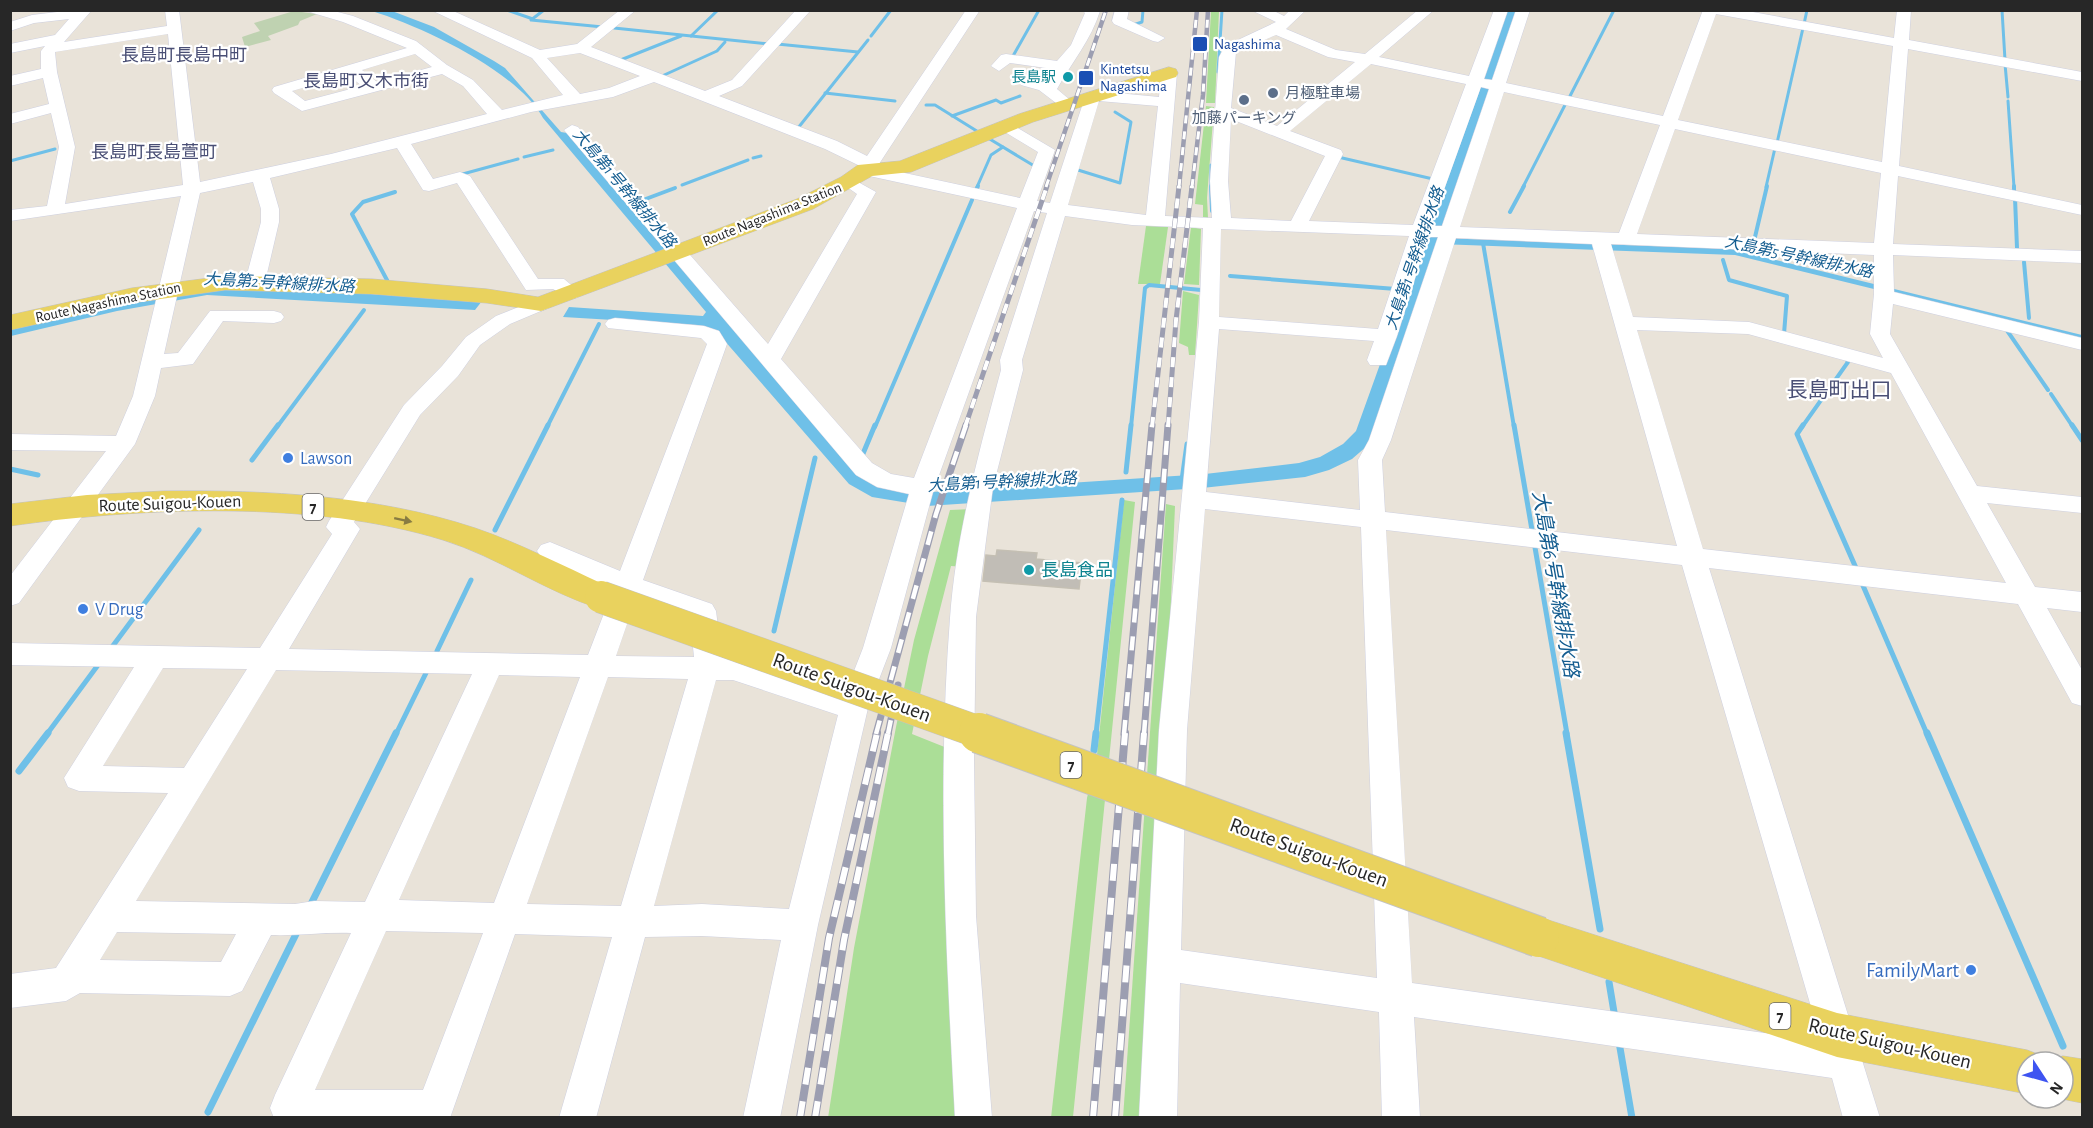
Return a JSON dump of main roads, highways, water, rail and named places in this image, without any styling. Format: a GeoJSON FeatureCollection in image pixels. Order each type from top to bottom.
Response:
{"type":"FeatureCollection","features":[{"type":"Feature","properties":{"kind":"main road","name":"Route Nagashima Station"},"geometry":{"type":"LineString","coordinates":[[10,323],[166,295],[255,282],[489,296],[527,304],[541,304],[805,204],[862,172],[903,167],[1067,104],[1169,73]]}},
{"type":"Feature","properties":{"kind":"main road","name":"Route Suigou-Kouen"},"geometry":{"type":"LineString","coordinates":[[10,515],[216,515],[344,522],[424,545],[494,569],[614,591],[1193,809],[1841,1048],[2015,1070]]}},
{"type":"Feature","properties":{"kind":"main road","name":"Route Suigou-Kouen"},"geometry":{"type":"LineString","coordinates":[[10,531],[71,515]]}},
{"type":"Feature","properties":{"kind":"water"},"geometry":{"type":"Polygon","coordinates":[[[372,11],[392,11],[434,27],[505,68],[561,132],[567,133],[861,474],[917,493],[1205,474],[1299,463],[1320,457],[1343,444],[1356,431],[1507,11],[1517,11],[1441,238],[1731,249],[2082,335],[2082,340],[1735,255],[1439,244],[1367,446],[1352,459],[1329,470],[1305,477],[1202,488],[927,506],[872,497],[849,484],[717,332],[697,325],[563,317],[569,307],[703,316],[706,312],[530,101],[512,84],[491,68],[442,39],[372,11]]]}},
{"type":"Feature","properties":{"kind":"water"},"geometry":{"type":"Polygon","coordinates":[[[192,288],[323,291],[482,301],[475,310],[207,295],[117,311],[11,336],[11,328],[192,288]]]}},
{"type":"Feature","properties":{"kind":"waterway"},"geometry":{"type":"LineString","coordinates":[[472,10],[480,10]]}},
{"type":"Feature","properties":{"kind":"waterway"},"geometry":{"type":"LineString","coordinates":[[507,10],[533,19]]}},
{"type":"Feature","properties":{"kind":"waterway"},"geometry":{"type":"LineString","coordinates":[[533,19],[544,10]]}},
{"type":"Feature","properties":{"kind":"waterway"},"geometry":{"type":"LineString","coordinates":[[691,36],[718,10]]}},
{"type":"Feature","properties":{"kind":"waterway"},"geometry":{"type":"LineString","coordinates":[[871,36],[891,10]]}},
{"type":"Feature","properties":{"kind":"waterway"},"geometry":{"type":"LineString","coordinates":[[1013,56],[1039,10]]}},
{"type":"Feature","properties":{"kind":"waterway"},"geometry":{"type":"LineString","coordinates":[[1133,25],[1142,22],[1143,10]]}},
{"type":"Feature","properties":{"kind":"waterway"},"geometry":{"type":"LineString","coordinates":[[1218,72],[1222,10]]}},
{"type":"Feature","properties":{"kind":"waterway"},"geometry":{"type":"LineString","coordinates":[[1569,98],[1614,10]]}},
{"type":"Feature","properties":{"kind":"waterway"},"geometry":{"type":"LineString","coordinates":[[1804,24],[1807,10]]}},
{"type":"Feature","properties":{"kind":"waterway"},"geometry":{"type":"LineString","coordinates":[[2002,10],[2005,60]]}},
{"type":"Feature","properties":{"kind":"waterway"},"geometry":{"type":"LineString","coordinates":[[533,19],[531,20],[603,27]]}},
{"type":"Feature","properties":{"kind":"waterway"},"geometry":{"type":"LineString","coordinates":[[614,28],[691,36]]}},
{"type":"Feature","properties":{"kind":"waterway"},"geometry":{"type":"LineString","coordinates":[[1777,143],[1803,28]]}},
{"type":"Feature","properties":{"kind":"waterway"},"geometry":{"type":"LineString","coordinates":[[618,61],[681,36]]}},
{"type":"Feature","properties":{"kind":"waterway"},"geometry":{"type":"LineString","coordinates":[[691,36],[769,44]]}},
{"type":"Feature","properties":{"kind":"waterway"},"geometry":{"type":"LineString","coordinates":[[826,93],[868,40]]}},
{"type":"Feature","properties":{"kind":"waterway"},"geometry":{"type":"LineString","coordinates":[[662,76],[717,51],[725,42]]}},
{"type":"Feature","properties":{"kind":"waterway"},"geometry":{"type":"LineString","coordinates":[[777,44],[858,52]]}},
{"type":"Feature","properties":{"kind":"waterway"},"geometry":{"type":"LineString","coordinates":[[2005,64],[2008,97]]}},
{"type":"Feature","properties":{"kind":"waterway"},"geometry":{"type":"LineString","coordinates":[[798,128],[826,93]]}},
{"type":"Feature","properties":{"kind":"waterway"},"geometry":{"type":"LineString","coordinates":[[826,93],[895,101]]}},
{"type":"Feature","properties":{"kind":"waterway"},"geometry":{"type":"LineString","coordinates":[[952,116],[996,100],[1001,103],[1020,96]]}},
{"type":"Feature","properties":{"kind":"waterway"},"geometry":{"type":"LineString","coordinates":[[2008,101],[2014,187]]}},
{"type":"Feature","properties":{"kind":"waterway"},"geometry":{"type":"LineString","coordinates":[[1523,187],[1566,103]]}},
{"type":"Feature","properties":{"kind":"waterway"},"geometry":{"type":"LineString","coordinates":[[926,105],[935,105],[952,116]]}},
{"type":"Feature","properties":{"kind":"waterway"},"geometry":{"type":"LineString","coordinates":[[1078,170],[1120,183],[1131,122],[1115,112]]}},
{"type":"Feature","properties":{"kind":"waterway"},"geometry":{"type":"LineString","coordinates":[[952,116],[980,133]]}},
{"type":"Feature","properties":{"kind":"waterway"},"geometry":{"type":"LineString","coordinates":[[988,138],[1003,147]]}},
{"type":"Feature","properties":{"kind":"waterway"},"geometry":{"type":"LineString","coordinates":[[977,187],[991,155],[1003,147]]}},
{"type":"Feature","properties":{"kind":"waterway"},"geometry":{"type":"LineString","coordinates":[[1003,147],[1036,167]]}},
{"type":"Feature","properties":{"kind":"waterway"},"geometry":{"type":"LineString","coordinates":[[1766,187],[1775,148]]}},
{"type":"Feature","properties":{"kind":"waterway"},"geometry":{"type":"LineString","coordinates":[[10,161],[55,149]]}},
{"type":"Feature","properties":{"kind":"waterway"},"geometry":{"type":"LineString","coordinates":[[524,157],[553,150]]}},
{"type":"Feature","properties":{"kind":"waterway"},"geometry":{"type":"LineString","coordinates":[[753,158],[761,156]]}},
{"type":"Feature","properties":{"kind":"waterway","name":"大島第1号幹線排水路"},"geometry":{"type":"LineString","coordinates":[[1338,157],[1433,179]]}},
{"type":"Feature","properties":{"kind":"waterway"},"geometry":{"type":"LineString","coordinates":[[459,175],[518,159]]}},
{"type":"Feature","properties":{"kind":"waterway"},"geometry":{"type":"LineString","coordinates":[[682,185],[748,160]]}},
{"type":"Feature","properties":{"kind":"waterway"},"geometry":{"type":"LineString","coordinates":[[1211,165],[1211,186]]}},
{"type":"Feature","properties":{"kind":"waterway"},"geometry":{"type":"LineString","coordinates":[[976,190],[978,186]]}},
{"type":"Feature","properties":{"kind":"waterway"},"geometry":{"type":"LineString","coordinates":[[1211,186],[1212,211]]}},
{"type":"Feature","properties":{"kind":"waterway"},"geometry":{"type":"LineString","coordinates":[[1510,212],[1524,186]]}},
{"type":"Feature","properties":{"kind":"waterway","name":"大島第5号幹線排水路"},"geometry":{"type":"LineString","coordinates":[[1755,237],[1767,186]]}},
{"type":"Feature","properties":{"kind":"waterway"},"geometry":{"type":"LineString","coordinates":[[2014,187],[2014,192]]}},
{"type":"Feature","properties":{"kind":"waterway","name":"大島第1号幹線排水路"},"geometry":{"type":"LineString","coordinates":[[643,200],[675,188]]}},
{"type":"Feature","properties":{"kind":"waterway"},"geometry":{"type":"LineString","coordinates":[[388,282],[352,214],[363,202],[395,192]]}},
{"type":"Feature","properties":{"kind":"waterway"},"geometry":{"type":"LineString","coordinates":[[2015,198],[2017,248]]}},
{"type":"Feature","properties":{"kind":"waterway"},"geometry":{"type":"LineString","coordinates":[[875,427],[972,200]]}},
{"type":"Feature","properties":{"kind":"waterway","name":"大島第6号幹線排水路"},"geometry":{"type":"LineString","coordinates":[[1483,243],[1514,427]]}},
{"type":"Feature","properties":{"kind":"waterway"},"geometry":{"type":"LineString","coordinates":[[1723,260],[1729,280],[1787,296],[1784,334]]}},
{"type":"Feature","properties":{"kind":"waterway"},"geometry":{"type":"LineString","coordinates":[[2024,262],[2029,318]]}},
{"type":"Feature","properties":{"kind":"waterway","name":"大島第1号幹線排水路"},"geometry":{"type":"LineString","coordinates":[[1230,276],[1396,289]]}},
{"type":"Feature","properties":{"kind":"waterway"},"geometry":{"type":"LineString","coordinates":[[1131,427],[1145,288],[1149,285],[1201,290]]}},
{"type":"Feature","properties":{"kind":"waterway"},"geometry":{"type":"LineString","coordinates":[[277,427],[364,310]]}},
{"type":"Feature","properties":{"kind":"waterway"},"geometry":{"type":"LineString","coordinates":[[547,427],[599,324]]}},
{"type":"Feature","properties":{"kind":"waterway"},"geometry":{"type":"LineString","coordinates":[[2006,329],[2048,390]]}},
{"type":"Feature","properties":{"kind":"waterway"},"geometry":{"type":"LineString","coordinates":[[1802,427],[1848,362],[1846,358]]}},
{"type":"Feature","properties":{"kind":"waterway"},"geometry":{"type":"LineString","coordinates":[[2051,394],[2073,427]]}},
{"type":"Feature","properties":{"kind":"waterway"},"geometry":{"type":"LineString","coordinates":[[252,460],[278,425]]}},
{"type":"Feature","properties":{"kind":"waterway"},"geometry":{"type":"LineString","coordinates":[[495,530],[548,425]]}},
{"type":"Feature","properties":{"kind":"waterway"},"geometry":{"type":"LineString","coordinates":[[862,456],[875,425]]}},
{"type":"Feature","properties":{"kind":"waterway"},"geometry":{"type":"LineString","coordinates":[[1126,472],[1131,425]]}},
{"type":"Feature","properties":{"kind":"waterway","name":"大島第6号幹線排水路"},"geometry":{"type":"LineString","coordinates":[[1514,425],[1567,734]]}},
{"type":"Feature","properties":{"kind":"waterway"},"geometry":{"type":"LineString","coordinates":[[1803,425],[1797,434],[1856,568]]}},
{"type":"Feature","properties":{"kind":"waterway"},"geometry":{"type":"LineString","coordinates":[[2072,425],[2082,440]]}},
{"type":"Feature","properties":{"kind":"waterway"},"geometry":{"type":"LineString","coordinates":[[1182,480],[1187,444]]}},
{"type":"Feature","properties":{"kind":"waterway"},"geometry":{"type":"LineString","coordinates":[[774,631],[815,458]]}},
{"type":"Feature","properties":{"kind":"waterway"},"geometry":{"type":"LineString","coordinates":[[10,469],[38,475]]}},
{"type":"Feature","properties":{"kind":"waterway"},"geometry":{"type":"LineString","coordinates":[[1096,734],[1122,500]]}},
{"type":"Feature","properties":{"kind":"waterway"},"geometry":{"type":"LineString","coordinates":[[112,647],[199,530]]}},
{"type":"Feature","properties":{"kind":"waterway"},"geometry":{"type":"LineString","coordinates":[[437,651],[471,580]]}},
{"type":"Feature","properties":{"kind":"waterway"},"geometry":{"type":"LineString","coordinates":[[1861,581],[1927,734]]}},
{"type":"Feature","properties":{"kind":"waterway"},"geometry":{"type":"LineString","coordinates":[[47,734],[98,665]]}},
{"type":"Feature","properties":{"kind":"waterway"},"geometry":{"type":"LineString","coordinates":[[396,734],[426,673]]}},
{"type":"Feature","properties":{"kind":"waterway"},"geometry":{"type":"LineString","coordinates":[[19,771],[48,733]]}},
{"type":"Feature","properties":{"kind":"waterway"},"geometry":{"type":"LineString","coordinates":[[310,906],[396,733]]}},
{"type":"Feature","properties":{"kind":"waterway"},"geometry":{"type":"LineString","coordinates":[[1094,750],[1096,733]]}},
{"type":"Feature","properties":{"kind":"waterway","name":"大島第6号幹線排水路"},"geometry":{"type":"LineString","coordinates":[[1566,733],[1600,929]]}},
{"type":"Feature","properties":{"kind":"waterway"},"geometry":{"type":"LineString","coordinates":[[1927,733],[2063,1046]]}},
{"type":"Feature","properties":{"kind":"waterway"},"geometry":{"type":"LineString","coordinates":[[208,1112],[299,928]]}},
{"type":"Feature","properties":{"kind":"waterway","name":"大島第6号幹線排水路"},"geometry":{"type":"LineString","coordinates":[[1609,982],[1615,1018]]}},
{"type":"Feature","properties":{"kind":"waterway","name":"大島第6号幹線排水路"},"geometry":{"type":"LineString","coordinates":[[1619,1042],[1632,1118]]}},
{"type":"Feature","properties":{"kind":"railway"},"geometry":{"type":"LineString","coordinates":[[1046,187],[1106,10]]}},
{"type":"Feature","properties":{"kind":"railway"},"geometry":{"type":"LineString","coordinates":[[1179,187],[1197,10]]}},
{"type":"Feature","properties":{"kind":"railway"},"geometry":{"type":"LineString","coordinates":[[1192,187],[1203,95],[1208,10]]}},
{"type":"Feature","properties":{"kind":"railway"},"geometry":{"type":"LineString","coordinates":[[965,427],[1047,186]]}},
{"type":"Feature","properties":{"kind":"railway"},"geometry":{"type":"LineString","coordinates":[[1152,427],[1179,186]]}},
{"type":"Feature","properties":{"kind":"railway"},"geometry":{"type":"LineString","coordinates":[[1168,427],[1176,320],[1192,186]]}},
{"type":"Feature","properties":{"kind":"railway"},"geometry":{"type":"LineString","coordinates":[[876,734],[936,514],[966,425]]}},
{"type":"Feature","properties":{"kind":"railway"},"geometry":{"type":"LineString","coordinates":[[1124,734],[1152,425]]}},
{"type":"Feature","properties":{"kind":"railway"},"geometry":{"type":"LineString","coordinates":[[1144,734],[1168,425]]}},
{"type":"Feature","properties":{"kind":"railway"},"geometry":{"type":"LineString","coordinates":[[888,734],[898,685]]}},
{"type":"Feature","properties":{"kind":"railway"},"geometry":{"type":"LineString","coordinates":[[800,1118],[829,938],[877,733]]}},
{"type":"Feature","properties":{"kind":"railway"},"geometry":{"type":"LineString","coordinates":[[815,1118],[844,940],[888,733]]}},
{"type":"Feature","properties":{"kind":"railway"},"geometry":{"type":"LineString","coordinates":[[1093,1118],[1125,733]]}},
{"type":"Feature","properties":{"kind":"railway"},"geometry":{"type":"LineString","coordinates":[[1115,1118],[1144,733]]}},
{"type":"Feature","properties":{"kind":"place","name":"Nagashima"},"geometry":{"type":"Point","coordinates":[1200,44]}},
{"type":"Feature","properties":{"kind":"place","name":"長島駅"},"geometry":{"type":"Point","coordinates":[1068,77]}},
{"type":"Feature","properties":{"kind":"place","name":"Kintetsu Nagashima"},"geometry":{"type":"Point","coordinates":[1086,78]}},
{"type":"Feature","properties":{"kind":"place","name":"月極駐車場"},"geometry":{"type":"Point","coordinates":[1273,93]}},
{"type":"Feature","properties":{"kind":"place","name":"加藤パーキング"},"geometry":{"type":"Point","coordinates":[1244,100]}},
{"type":"Feature","properties":{"kind":"place","name":"Lawson"},"geometry":{"type":"Point","coordinates":[288,458]}},
{"type":"Feature","properties":{"kind":"place","name":"長島食品"},"geometry":{"type":"Point","coordinates":[1029,570]}},
{"type":"Feature","properties":{"kind":"place","name":"V Drug"},"geometry":{"type":"Point","coordinates":[83,609]}},
{"type":"Feature","properties":{"kind":"place","name":"FamilyMart"},"geometry":{"type":"Point","coordinates":[1971,970]}},
{"type":"Feature","properties":{"kind":"district","name":"長島町長島中町"},"geometry":{"type":"Point","coordinates":[184,55]}},
{"type":"Feature","properties":{"kind":"district","name":"長島町又木市街"},"geometry":{"type":"Point","coordinates":[366,81]}},
{"type":"Feature","properties":{"kind":"district","name":"長島町長島萱町"},"geometry":{"type":"Point","coordinates":[154,152]}},
{"type":"Feature","properties":{"kind":"district","name":"長島町出口"},"geometry":{"type":"Point","coordinates":[1839,390]}},
{"type":"Feature","properties":{"kind":"water label","name":"大島第2号幹線排水路"},"geometry":{"type":"Point","coordinates":[279,282]}}]}
